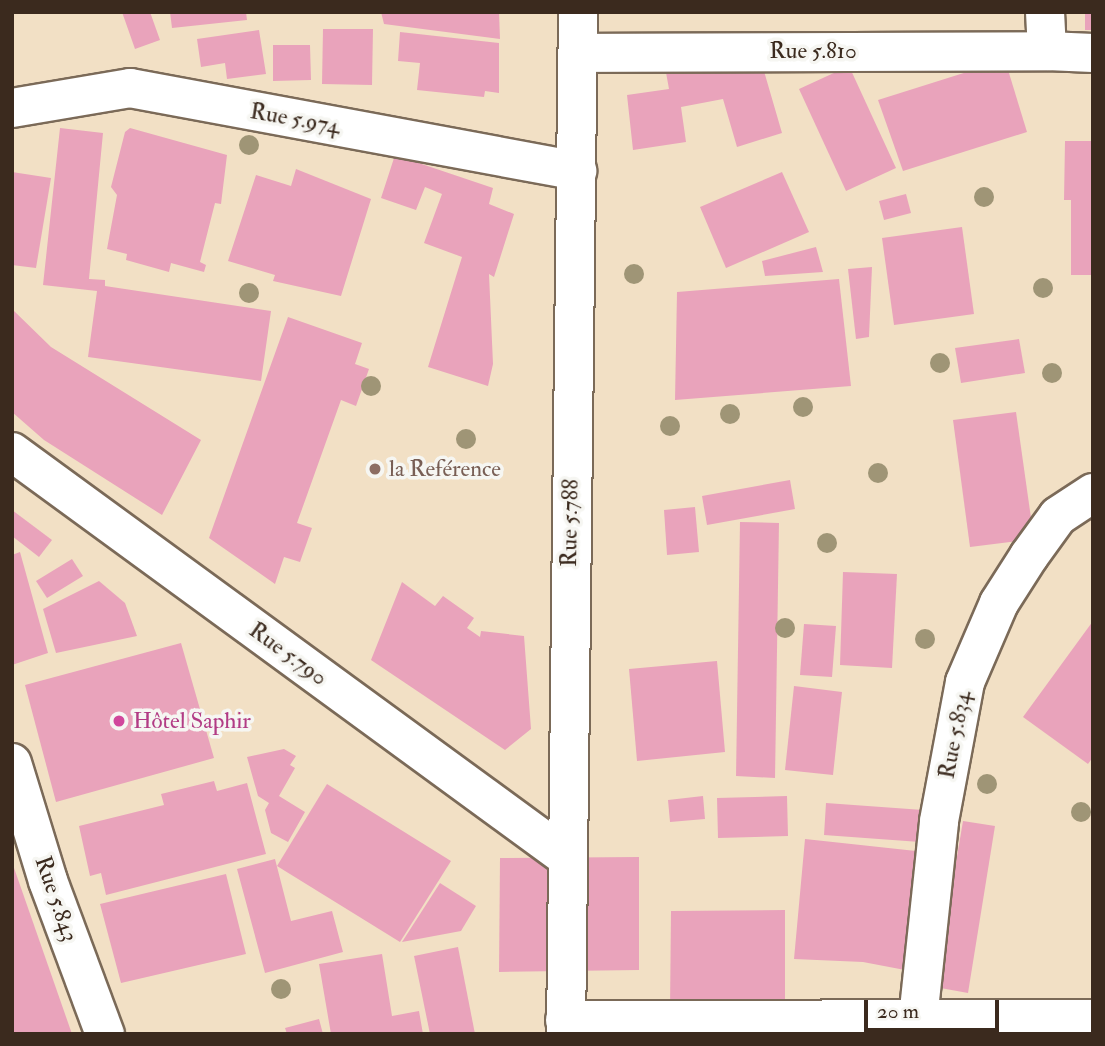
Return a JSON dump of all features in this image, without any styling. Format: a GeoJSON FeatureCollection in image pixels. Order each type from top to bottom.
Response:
{"type":"FeatureCollection","features":[{"type":"Feature","properties":{"kind":"street","name":"Rue 5.788"},"geometry":{"type":"LineString","coordinates":[[566,1027],[565,856],[578,12]]}},
{"type":"Feature","properties":{"kind":"street"},"geometry":{"type":"LineString","coordinates":[[1045,12],[1047,51]]}},
{"type":"Feature","properties":{"kind":"street","name":"Rue 5.810"},"geometry":{"type":"LineString","coordinates":[[578,53],[1093,53]]}},
{"type":"Feature","properties":{"kind":"street","name":"Rue 5.974"},"geometry":{"type":"LineString","coordinates":[[12,108],[130,88],[576,171]]}},
{"type":"Feature","properties":{"kind":"street","name":"Rue 5.790"},"geometry":{"type":"LineString","coordinates":[[12,452],[565,856]]}},
{"type":"Feature","properties":{"kind":"street","name":"Rue 5.834"},"geometry":{"type":"LineString","coordinates":[[918,1019],[939,821],[965,682],[999,603],[1029,556],[1058,516],[1093,493]]}},
{"type":"Feature","properties":{"kind":"street","name":"Rue 5.843"},"geometry":{"type":"LineString","coordinates":[[12,763],[48,881],[105,1034]]}},
{"type":"Feature","properties":{"kind":"street"},"geometry":{"type":"LineString","coordinates":[[566,1027],[918,1019],[1093,1019]]}},
{"type":"Feature","properties":{"kind":"building"},"geometry":{"type":"Polygon","coordinates":[[[122,12],[150,12],[160,40],[135,49],[122,12]]]}},
{"type":"Feature","properties":{"kind":"building"},"geometry":{"type":"Polygon","coordinates":[[[170,12],[246,12],[247,20],[172,28],[170,12]]]}},
{"type":"Feature","properties":{"kind":"building"},"geometry":{"type":"Polygon","coordinates":[[[381,12],[499,12],[500,39],[384,24],[381,12]]]}},
{"type":"Feature","properties":{"kind":"building"},"geometry":{"type":"Polygon","coordinates":[[[1085,12],[1093,12],[1093,30],[1085,30],[1085,12]]]}},
{"type":"Feature","properties":{"kind":"building"},"geometry":{"type":"Polygon","coordinates":[[[323,29],[373,29],[372,85],[322,84],[323,29]]]}},
{"type":"Feature","properties":{"kind":"building"},"geometry":{"type":"Polygon","coordinates":[[[259,30],[266,74],[227,79],[225,63],[201,67],[197,39],[259,30]]]}},
{"type":"Feature","properties":{"kind":"building"},"geometry":{"type":"Polygon","coordinates":[[[400,32],[499,43],[499,93],[485,91],[484,97],[417,90],[420,63],[398,61],[400,32]]]}},
{"type":"Feature","properties":{"kind":"building"},"geometry":{"type":"Polygon","coordinates":[[[273,45],[310,45],[311,80],[273,81],[273,45]]]}},
{"type":"Feature","properties":{"kind":"building"},"geometry":{"type":"Polygon","coordinates":[[[759,54],[782,133],[737,147],[723,99],[681,107],[686,142],[633,150],[627,95],[669,89],[665,67],[759,54]]]}},
{"type":"Feature","properties":{"kind":"building"},"geometry":{"type":"Polygon","coordinates":[[[1005,60],[1027,132],[903,171],[878,100],[1005,60]]]}},
{"type":"Feature","properties":{"kind":"building"},"geometry":{"type":"Polygon","coordinates":[[[849,66],[896,168],[846,191],[799,89],[849,66]]]}},
{"type":"Feature","properties":{"kind":"building"},"geometry":{"type":"Polygon","coordinates":[[[60,128],[103,133],[89,279],[105,280],[105,286],[271,311],[261,381],[88,357],[97,291],[43,285],[60,128]]]}},
{"type":"Feature","properties":{"kind":"building"},"geometry":{"type":"Polygon","coordinates":[[[130,128],[227,155],[221,204],[215,203],[200,262],[206,265],[204,272],[171,263],[169,272],[126,260],[127,254],[107,249],[117,195],[111,187],[125,132],[130,128]]]}},
{"type":"Feature","properties":{"kind":"building"},"geometry":{"type":"Polygon","coordinates":[[[1065,141],[1093,141],[1093,275],[1071,275],[1071,200],[1064,200],[1065,141]]]}},
{"type":"Feature","properties":{"kind":"building"},"geometry":{"type":"Polygon","coordinates":[[[395,155],[493,188],[489,204],[514,214],[494,277],[489,274],[493,364],[488,386],[428,367],[462,257],[424,243],[442,194],[425,187],[416,210],[381,198],[395,155]]]}},
{"type":"Feature","properties":{"kind":"building"},"geometry":{"type":"Polygon","coordinates":[[[296,169],[371,199],[341,296],[273,281],[275,275],[228,261],[256,175],[291,186],[296,169]]]}},
{"type":"Feature","properties":{"kind":"building"},"geometry":{"type":"Polygon","coordinates":[[[12,172],[51,178],[36,268],[12,265],[12,172]]]}},
{"type":"Feature","properties":{"kind":"building"},"geometry":{"type":"Polygon","coordinates":[[[782,172],[809,232],[726,268],[700,207],[782,172]]]}},
{"type":"Feature","properties":{"kind":"building"},"geometry":{"type":"Polygon","coordinates":[[[906,194],[911,213],[884,220],[879,201],[906,194]]]}},
{"type":"Feature","properties":{"kind":"building"},"geometry":{"type":"Polygon","coordinates":[[[962,227],[974,314],[894,325],[882,238],[962,227]]]}},
{"type":"Feature","properties":{"kind":"building"},"geometry":{"type":"Polygon","coordinates":[[[816,247],[823,272],[765,276],[762,261],[816,247]]]}},
{"type":"Feature","properties":{"kind":"building"},"geometry":{"type":"Polygon","coordinates":[[[872,267],[869,337],[856,339],[848,269],[872,267]]]}},
{"type":"Feature","properties":{"kind":"building"},"geometry":{"type":"Polygon","coordinates":[[[839,279],[851,386],[675,400],[677,292],[839,279]]]}},
{"type":"Feature","properties":{"kind":"building"},"geometry":{"type":"Polygon","coordinates":[[[12,309],[51,347],[201,440],[162,515],[44,440],[12,412],[12,309]]]}},
{"type":"Feature","properties":{"kind":"building"},"geometry":{"type":"Polygon","coordinates":[[[288,317],[362,343],[355,364],[369,369],[356,406],[341,400],[297,523],[312,528],[300,562],[284,557],[275,584],[209,538],[288,317]]]}},
{"type":"Feature","properties":{"kind":"building"},"geometry":{"type":"Polygon","coordinates":[[[1019,339],[1025,373],[961,383],[955,348],[1019,339]]]}},
{"type":"Feature","properties":{"kind":"building"},"geometry":{"type":"Polygon","coordinates":[[[1016,412],[1034,539],[970,547],[953,420],[1016,412]]]}},
{"type":"Feature","properties":{"kind":"building"},"geometry":{"type":"Polygon","coordinates":[[[790,480],[795,509],[707,525],[702,496],[790,480]]]}},
{"type":"Feature","properties":{"kind":"building"},"geometry":{"type":"Polygon","coordinates":[[[695,507],[699,552],[667,555],[664,510],[695,507]]]}},
{"type":"Feature","properties":{"kind":"building"},"geometry":{"type":"Polygon","coordinates":[[[12,510],[52,540],[39,557],[12,536],[12,510]]]}},
{"type":"Feature","properties":{"kind":"building"},"geometry":{"type":"Polygon","coordinates":[[[740,522],[779,523],[775,778],[736,776],[740,522]]]}},
{"type":"Feature","properties":{"kind":"building"},"geometry":{"type":"Polygon","coordinates":[[[20,552],[48,653],[12,665],[12,555],[20,552]]]}},
{"type":"Feature","properties":{"kind":"building"},"geometry":{"type":"Polygon","coordinates":[[[72,559],[83,576],[47,598],[36,581],[72,559]]]}},
{"type":"Feature","properties":{"kind":"building"},"geometry":{"type":"Polygon","coordinates":[[[843,572],[897,574],[892,668],[840,665],[843,572]]]}},
{"type":"Feature","properties":{"kind":"building"},"geometry":{"type":"Polygon","coordinates":[[[99,581],[125,603],[137,636],[56,653],[43,609],[99,581]]]}},
{"type":"Feature","properties":{"kind":"building"},"geometry":{"type":"Polygon","coordinates":[[[402,582],[435,606],[443,596],[474,618],[467,628],[480,637],[481,631],[524,636],[531,729],[505,750],[371,660],[402,582]]]}},
{"type":"Feature","properties":{"kind":"building"},"geometry":{"type":"Polygon","coordinates":[[[1093,621],[1093,757],[1088,764],[1023,717],[1093,621]]]}},
{"type":"Feature","properties":{"kind":"building"},"geometry":{"type":"Polygon","coordinates":[[[804,624],[836,626],[832,677],[800,675],[804,624]]]}},
{"type":"Feature","properties":{"kind":"building","name":"Hôtel Saphir"},"geometry":{"type":"Polygon","coordinates":[[[181,643],[214,758],[56,802],[25,685],[181,643]]]}},
{"type":"Feature","properties":{"kind":"building"},"geometry":{"type":"Polygon","coordinates":[[[717,661],[725,752],[637,761],[629,669],[717,661]]]}},
{"type":"Feature","properties":{"kind":"building"},"geometry":{"type":"Polygon","coordinates":[[[794,686],[842,692],[833,775],[785,770],[794,686]]]}},
{"type":"Feature","properties":{"kind":"building"},"geometry":{"type":"Polygon","coordinates":[[[284,749],[296,756],[290,765],[295,768],[279,796],[305,812],[288,842],[271,833],[265,810],[269,803],[258,796],[247,757],[284,749]]]}},
{"type":"Feature","properties":{"kind":"building"},"geometry":{"type":"Polygon","coordinates":[[[214,781],[217,791],[247,783],[266,854],[106,895],[101,873],[90,876],[79,826],[164,805],[161,794],[214,781]]]}},
{"type":"Feature","properties":{"kind":"building"},"geometry":{"type":"Polygon","coordinates":[[[327,784],[451,861],[400,942],[277,866],[327,784]]]}},
{"type":"Feature","properties":{"kind":"building"},"geometry":{"type":"Polygon","coordinates":[[[703,796],[705,819],[670,822],[668,800],[703,796]]]}},
{"type":"Feature","properties":{"kind":"building"},"geometry":{"type":"Polygon","coordinates":[[[787,796],[788,836],[718,838],[717,798],[787,796]]]}},
{"type":"Feature","properties":{"kind":"building"},"geometry":{"type":"Polygon","coordinates":[[[826,803],[923,810],[920,842],[824,835],[826,803]]]}},
{"type":"Feature","properties":{"kind":"building"},"geometry":{"type":"Polygon","coordinates":[[[963,821],[995,826],[968,993],[935,987],[963,821]]]}},
{"type":"Feature","properties":{"kind":"building"},"geometry":{"type":"Polygon","coordinates":[[[805,839],[916,851],[905,970],[863,962],[794,959],[805,839]]]}},
{"type":"Feature","properties":{"kind":"building"},"geometry":{"type":"Polygon","coordinates":[[[639,857],[639,970],[499,972],[500,858],[639,857]]]}},
{"type":"Feature","properties":{"kind":"building"},"geometry":{"type":"Polygon","coordinates":[[[275,859],[291,921],[332,911],[343,952],[265,973],[237,869],[275,859]]]}},
{"type":"Feature","properties":{"kind":"building"},"geometry":{"type":"Polygon","coordinates":[[[13,865],[72,1034],[12,1034],[13,865]]]}},
{"type":"Feature","properties":{"kind":"building"},"geometry":{"type":"Polygon","coordinates":[[[226,874],[246,954],[121,983],[100,904],[226,874]]]}},
{"type":"Feature","properties":{"kind":"building"},"geometry":{"type":"Polygon","coordinates":[[[440,883],[476,906],[461,931],[402,942],[440,883]]]}},
{"type":"Feature","properties":{"kind":"building"},"geometry":{"type":"Polygon","coordinates":[[[785,910],[785,1008],[670,1009],[671,911],[785,910]]]}},
{"type":"Feature","properties":{"kind":"building"},"geometry":{"type":"Polygon","coordinates":[[[458,947],[475,1034],[430,1034],[414,956],[458,947]]]}},
{"type":"Feature","properties":{"kind":"building"},"geometry":{"type":"Polygon","coordinates":[[[382,954],[392,1016],[419,1011],[423,1034],[331,1034],[319,964],[382,954]]]}},
{"type":"Feature","properties":{"kind":"building"},"geometry":{"type":"Polygon","coordinates":[[[319,1019],[323,1034],[287,1034],[285,1028],[319,1019]]]}},
{"type":"Feature","properties":{"kind":"place","name":"la Reférence"},"geometry":{"type":"Point","coordinates":[375,469]}},
{"type":"Feature","properties":{"kind":"place","name":"Hôtel Saphir"},"geometry":{"type":"Point","coordinates":[119,721]}}]}
